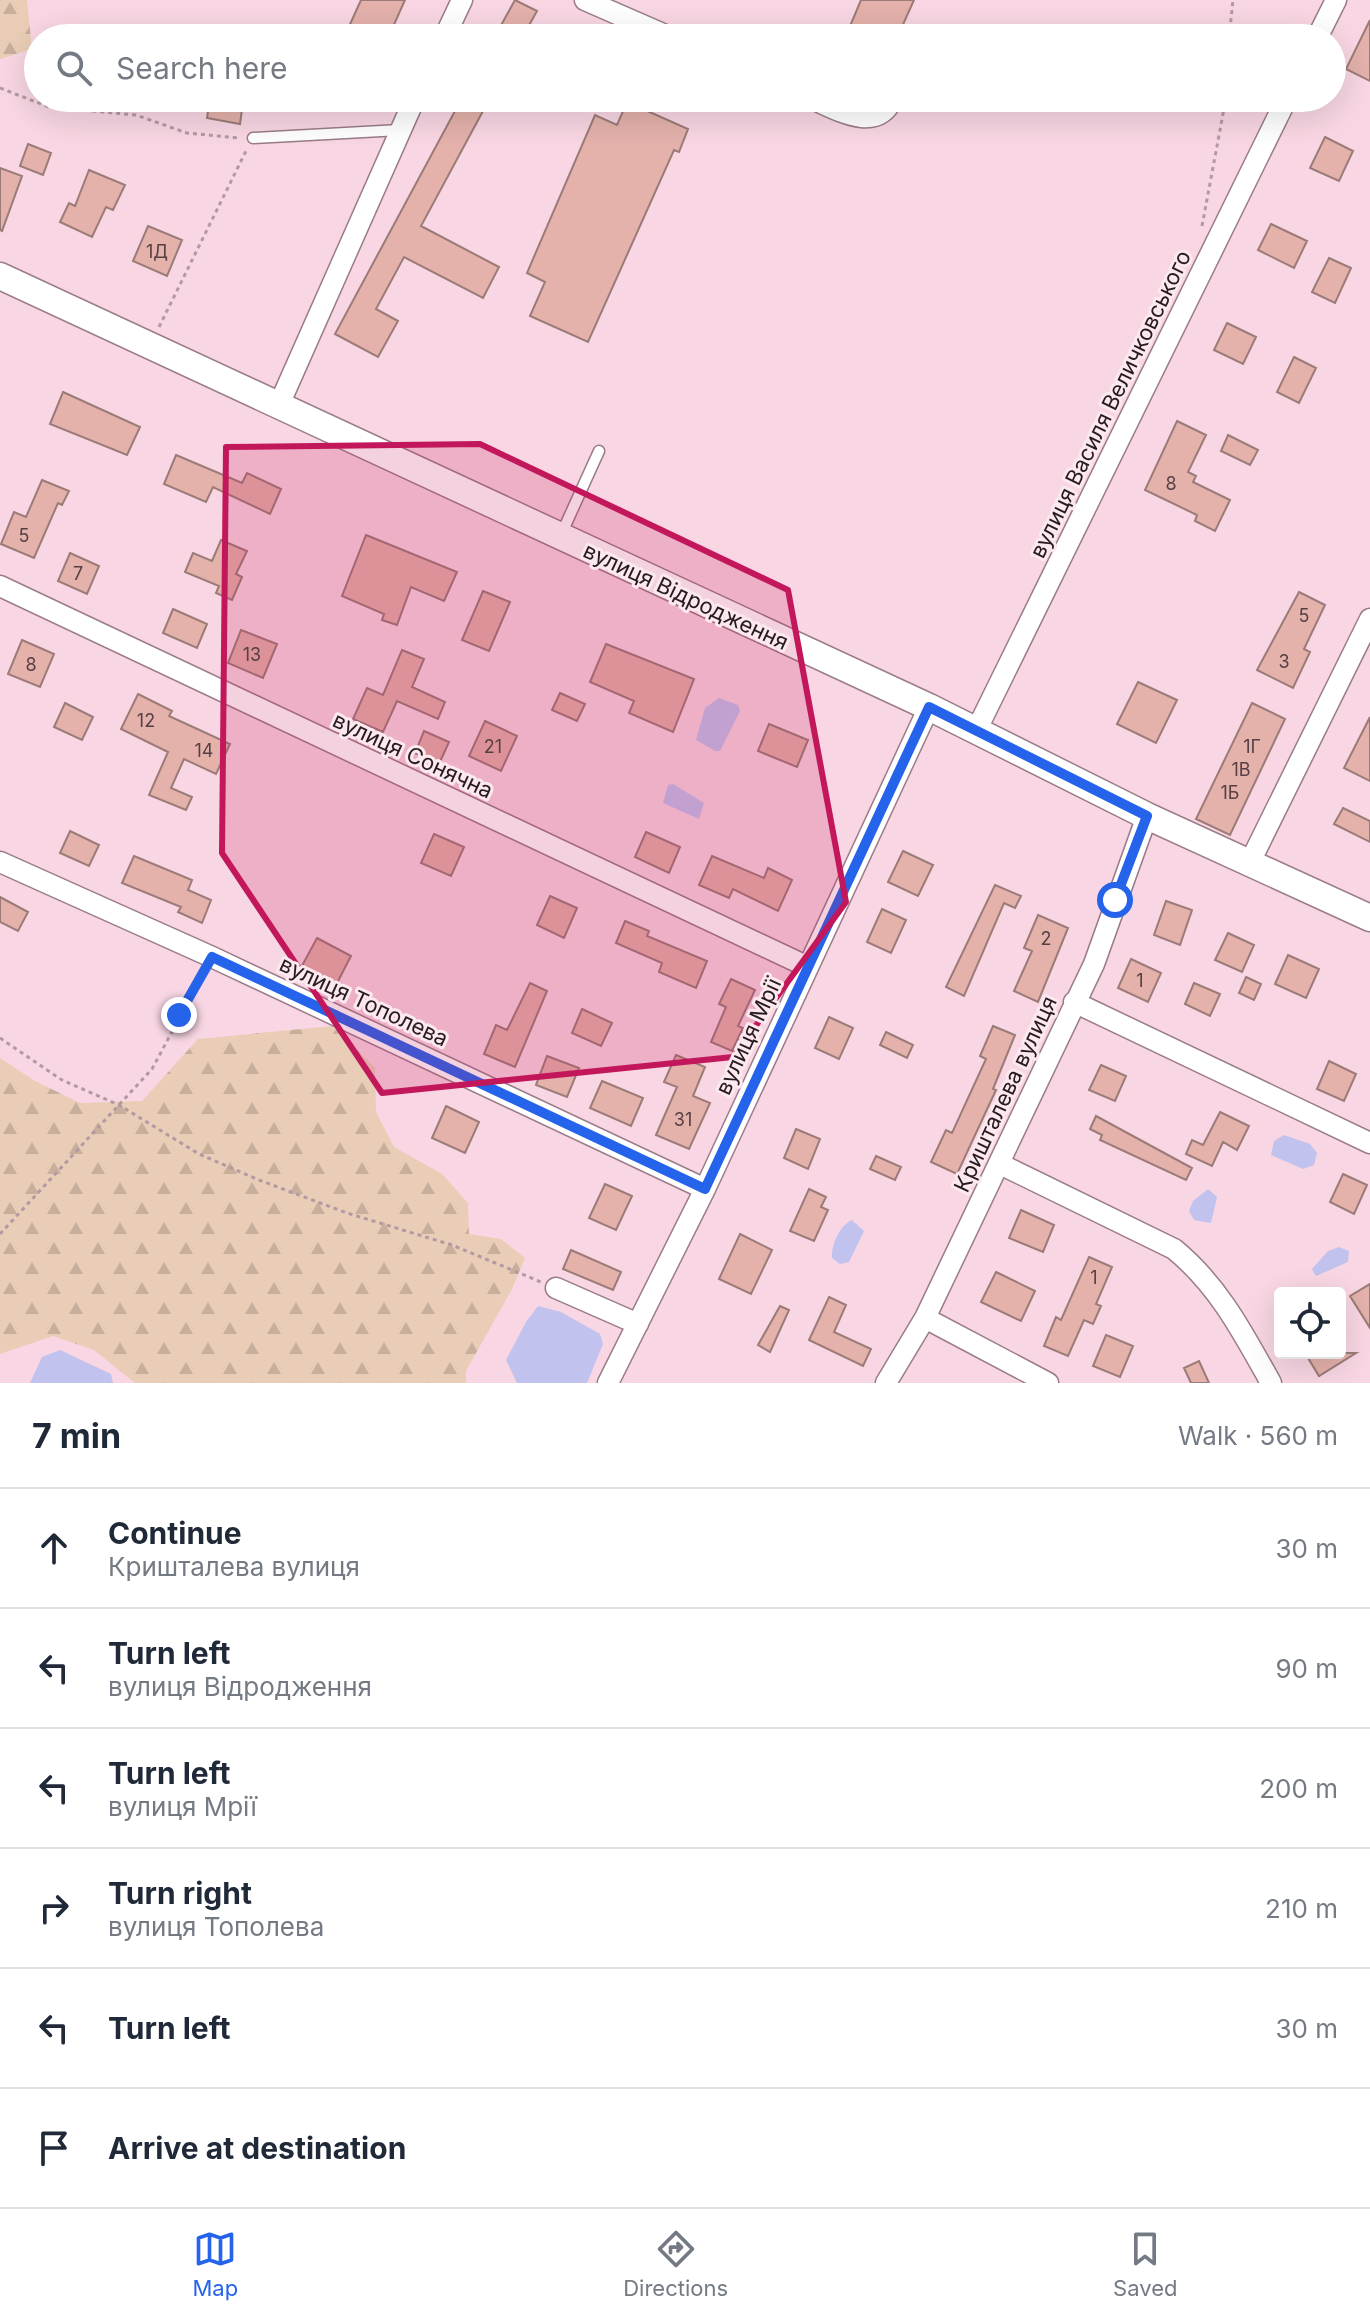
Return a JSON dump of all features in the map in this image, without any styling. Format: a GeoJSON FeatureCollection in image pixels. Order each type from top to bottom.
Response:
{"type":"FeatureCollection","features":[{"type":"Feature","properties":{"kind":"street"},"geometry":{"type":"LineString","coordinates":[[451,24],[462,0]]}},
{"type":"Feature","properties":{"kind":"street"},"geometry":{"type":"LineString","coordinates":[[585,0],[640,24]]}},
{"type":"Feature","properties":{"kind":"street"},"geometry":{"type":"LineString","coordinates":[[1324,24],[1336,0]]}},
{"type":"Feature","properties":{"kind":"street"},"geometry":{"type":"LineString","coordinates":[[278,407],[408,112]]}},
{"type":"Feature","properties":{"kind":"street"},"geometry":{"type":"LineString","coordinates":[[843,112],[873,118],[883,112]]}},
{"type":"Feature","properties":{"kind":"street","name":"вулиця Василя Величковського"},"geometry":{"type":"LineString","coordinates":[[976,731],[1280,112]]}},
{"type":"Feature","properties":{"kind":"street","name":"вулиця Відродження"},"geometry":{"type":"LineString","coordinates":[[0,276],[149,348],[929,707],[1147,816],[1370,918]]}},
{"type":"Feature","properties":{"kind":"street","name":"вулиця Сонячна"},"geometry":{"type":"LineString","coordinates":[[0,586],[806,966]]}},
{"type":"Feature","properties":{"kind":"street"},"geometry":{"type":"LineString","coordinates":[[1250,862],[1370,619]]}},
{"type":"Feature","properties":{"kind":"street","name":"вулиця Мрії"},"geometry":{"type":"LineString","coordinates":[[608,1383],[705,1189],[929,707]]}},
{"type":"Feature","properties":{"kind":"street","name":"Кришталева вулиця"},"geometry":{"type":"LineString","coordinates":[[886,1383],[925,1318],[1094,964],[1147,816]]}},
{"type":"Feature","properties":{"kind":"street","name":"вулиця Тополева"},"geometry":{"type":"LineString","coordinates":[[0,862],[212,957],[705,1189]]}},
{"type":"Feature","properties":{"kind":"street"},"geometry":{"type":"LineString","coordinates":[[1074,1002],[1370,1143]]}},
{"type":"Feature","properties":{"kind":"street"},"geometry":{"type":"LineString","coordinates":[[1000,1164],[1174,1249],[1186,1258],[1227,1303],[1271,1383]]}},
{"type":"Feature","properties":{"kind":"street"},"geometry":{"type":"LineString","coordinates":[[556,1288],[638,1324]]}},
{"type":"Feature","properties":{"kind":"street"},"geometry":{"type":"LineString","coordinates":[[925,1318],[1048,1383]]}},
{"type":"Feature","properties":{"kind":"lane"},"geometry":{"type":"LineString","coordinates":[[253,138],[400,130]]}},
{"type":"Feature","properties":{"kind":"lane"},"geometry":{"type":"LineString","coordinates":[[559,538],[599,451]]}},
{"type":"Feature","properties":{"kind":"path"},"geometry":{"type":"LineString","coordinates":[[1230,24],[1233,0]]}},
{"type":"Feature","properties":{"kind":"path"},"geometry":{"type":"LineString","coordinates":[[0,88],[24,97]]}},
{"type":"Feature","properties":{"kind":"path"},"geometry":{"type":"LineString","coordinates":[[103,112],[136,115],[187,133],[253,138],[149,348]]}},
{"type":"Feature","properties":{"kind":"path"},"geometry":{"type":"LineString","coordinates":[[1201,232],[1223,112]]}},
{"type":"Feature","properties":{"kind":"path"},"geometry":{"type":"LineString","coordinates":[[0,1234],[152,1069],[212,957]]}},
{"type":"Feature","properties":{"kind":"path"},"geometry":{"type":"LineString","coordinates":[[0,1038],[62,1080],[119,1105],[199,1154],[347,1213],[452,1245],[556,1288]]}},
{"type":"Feature","properties":{"kind":"highlighted area"},"geometry":{"type":"Polygon","coordinates":[[[480,444],[788,590],[846,902],[733,1057],[382,1093],[222,853],[226,447],[480,444]]]}},
{"type":"Feature","properties":{"kind":"green space"},"geometry":{"type":"Polygon","coordinates":[[[0,0],[27,0],[29,24],[24,24],[24,52],[0,59],[0,0]]]}},
{"type":"Feature","properties":{"kind":"green space"},"geometry":{"type":"Polygon","coordinates":[[[333,1026],[375,1068],[376,1112],[394,1147],[442,1174],[468,1203],[469,1234],[501,1239],[525,1258],[512,1289],[466,1371],[466,1383],[135,1383],[94,1350],[53,1336],[0,1354],[0,1058],[35,1081],[80,1103],[142,1101],[198,1039],[333,1026]]]}},
{"type":"Feature","properties":{"kind":"water"},"geometry":{"type":"Polygon","coordinates":[[[719,698],[738,705],[740,711],[720,751],[715,751],[696,740],[705,708],[719,698]]]}},
{"type":"Feature","properties":{"kind":"water"},"geometry":{"type":"Polygon","coordinates":[[[673,784],[704,803],[699,819],[663,803],[668,785],[673,784]]]}},
{"type":"Feature","properties":{"kind":"water"},"geometry":{"type":"Polygon","coordinates":[[[1284,1135],[1310,1144],[1317,1153],[1314,1165],[1303,1169],[1271,1155],[1274,1141],[1284,1135]]]}},
{"type":"Feature","properties":{"kind":"water"},"geometry":{"type":"Polygon","coordinates":[[[1208,1189],[1217,1197],[1211,1223],[1194,1220],[1189,1211],[1193,1201],[1208,1189]]]}},
{"type":"Feature","properties":{"kind":"water"},"geometry":{"type":"Polygon","coordinates":[[[852,1220],[864,1231],[849,1262],[840,1264],[832,1258],[833,1247],[840,1231],[852,1220]]]}},
{"type":"Feature","properties":{"kind":"water"},"geometry":{"type":"Polygon","coordinates":[[[1339,1247],[1349,1251],[1348,1262],[1316,1276],[1312,1269],[1328,1251],[1339,1247]]]}},
{"type":"Feature","properties":{"kind":"water"},"geometry":{"type":"Polygon","coordinates":[[[538,1306],[561,1312],[600,1334],[603,1344],[587,1383],[517,1383],[506,1360],[538,1306]]]}},
{"type":"Feature","properties":{"kind":"water"},"geometry":{"type":"Polygon","coordinates":[[[60,1350],[111,1374],[113,1383],[30,1383],[42,1357],[60,1350]]]}},
{"type":"Feature","properties":{"kind":"building"},"geometry":{"type":"Polygon","coordinates":[[[361,0],[405,0],[394,24],[350,24],[361,0]]]}},
{"type":"Feature","properties":{"kind":"building"},"geometry":{"type":"Polygon","coordinates":[[[515,0],[537,11],[530,24],[502,24],[515,0]]]}},
{"type":"Feature","properties":{"kind":"building"},"geometry":{"type":"Polygon","coordinates":[[[861,0],[914,0],[903,24],[851,24],[861,0]]]}},
{"type":"Feature","properties":{"kind":"building"},"geometry":{"type":"Polygon","coordinates":[[[1370,20],[1370,81],[1346,69],[1370,20]]]}},
{"type":"Feature","properties":{"kind":"building"},"geometry":{"type":"Polygon","coordinates":[[[208,112],[242,112],[240,124],[207,118],[208,112]]]}},
{"type":"Feature","properties":{"kind":"building"},"geometry":{"type":"Polygon","coordinates":[[[454,112],[482,112],[421,226],[499,267],[483,298],[404,257],[376,309],[398,321],[378,357],[335,334],[454,112]]]}},
{"type":"Feature","properties":{"kind":"building"},"geometry":{"type":"Polygon","coordinates":[[[623,112],[650,112],[688,129],[679,152],[674,150],[588,342],[530,316],[545,282],[527,273],[595,115],[617,125],[623,112]]]}},
{"type":"Feature","properties":{"kind":"building"},"geometry":{"type":"Polygon","coordinates":[[[1325,137],[1353,151],[1339,181],[1310,168],[1325,137]]]}},
{"type":"Feature","properties":{"kind":"building"},"geometry":{"type":"Polygon","coordinates":[[[28,144],[51,153],[43,175],[20,166],[28,144]]]}},
{"type":"Feature","properties":{"kind":"building"},"geometry":{"type":"Polygon","coordinates":[[[0,168],[22,176],[2,231],[0,230],[0,168]]]}},
{"type":"Feature","properties":{"kind":"building"},"geometry":{"type":"Polygon","coordinates":[[[89,170],[125,185],[113,210],[106,207],[92,237],[60,222],[69,203],[75,206],[89,170]]]}},
{"type":"Feature","properties":{"kind":"building"},"geometry":{"type":"Polygon","coordinates":[[[1271,224],[1307,241],[1294,268],[1258,250],[1271,224]]]}},
{"type":"Feature","properties":{"kind":"building"},"geometry":{"type":"Polygon","coordinates":[[[148,226],[182,240],[167,276],[133,261],[148,226]]]}},
{"type":"Feature","properties":{"kind":"building"},"geometry":{"type":"Polygon","coordinates":[[[1329,258],[1351,268],[1335,303],[1312,292],[1329,258]]]}},
{"type":"Feature","properties":{"kind":"building"},"geometry":{"type":"Polygon","coordinates":[[[1227,323],[1256,337],[1243,364],[1214,350],[1227,323]]]}},
{"type":"Feature","properties":{"kind":"building"},"geometry":{"type":"Polygon","coordinates":[[[1294,357],[1316,368],[1299,403],[1277,392],[1294,357]]]}},
{"type":"Feature","properties":{"kind":"building"},"geometry":{"type":"Polygon","coordinates":[[[63,392],[140,427],[127,455],[50,424],[63,392]]]}},
{"type":"Feature","properties":{"kind":"building"},"geometry":{"type":"Polygon","coordinates":[[[1177,421],[1206,435],[1188,472],[1196,476],[1193,482],[1230,500],[1215,531],[1195,521],[1197,515],[1145,490],[1177,421]]]}},
{"type":"Feature","properties":{"kind":"building"},"geometry":{"type":"Polygon","coordinates":[[[1228,435],[1258,450],[1250,465],[1221,451],[1228,435]]]}},
{"type":"Feature","properties":{"kind":"building"},"geometry":{"type":"Polygon","coordinates":[[[176,455],[242,483],[247,473],[281,489],[270,514],[213,487],[206,502],[164,484],[176,455]]]}},
{"type":"Feature","properties":{"kind":"building"},"geometry":{"type":"Polygon","coordinates":[[[42,480],[69,491],[62,505],[58,503],[34,558],[1,544],[14,512],[26,517],[42,480]]]}},
{"type":"Feature","properties":{"kind":"building"},"geometry":{"type":"Polygon","coordinates":[[[366,535],[457,572],[444,601],[411,587],[397,625],[382,620],[384,614],[342,596],[366,535]]]}},
{"type":"Feature","properties":{"kind":"building"},"geometry":{"type":"Polygon","coordinates":[[[221,540],[247,551],[236,574],[242,577],[232,600],[216,593],[219,586],[185,572],[193,553],[212,561],[221,540]]]}},
{"type":"Feature","properties":{"kind":"building"},"geometry":{"type":"Polygon","coordinates":[[[70,553],[99,566],[87,594],[58,581],[70,553]]]}},
{"type":"Feature","properties":{"kind":"building"},"geometry":{"type":"Polygon","coordinates":[[[483,591],[510,602],[489,651],[462,640],[483,591]]]}},
{"type":"Feature","properties":{"kind":"building"},"geometry":{"type":"Polygon","coordinates":[[[1299,592],[1325,605],[1304,649],[1310,652],[1293,688],[1257,670],[1299,592]]]}},
{"type":"Feature","properties":{"kind":"building"},"geometry":{"type":"Polygon","coordinates":[[[173,609],[207,624],[197,648],[163,633],[173,609]]]}},
{"type":"Feature","properties":{"kind":"building"},"geometry":{"type":"Polygon","coordinates":[[[241,630],[277,644],[263,678],[228,663],[241,630]]]}},
{"type":"Feature","properties":{"kind":"building"},"geometry":{"type":"Polygon","coordinates":[[[22,640],[54,654],[40,687],[8,674],[22,640]]]}},
{"type":"Feature","properties":{"kind":"building"},"geometry":{"type":"Polygon","coordinates":[[[606,644],[694,679],[673,732],[629,713],[634,701],[590,682],[606,644]]]}},
{"type":"Feature","properties":{"kind":"building"},"geometry":{"type":"Polygon","coordinates":[[[402,650],[424,659],[412,687],[445,702],[438,719],[397,701],[383,732],[353,719],[367,688],[383,695],[402,650]]]}},
{"type":"Feature","properties":{"kind":"building"},"geometry":{"type":"Polygon","coordinates":[[[1138,682],[1177,700],[1156,743],[1117,724],[1138,682]]]}},
{"type":"Feature","properties":{"kind":"building"},"geometry":{"type":"Polygon","coordinates":[[[560,693],[585,704],[577,721],[552,710],[560,693]]]}},
{"type":"Feature","properties":{"kind":"building"},"geometry":{"type":"Polygon","coordinates":[[[138,694],[172,711],[169,716],[230,744],[216,774],[184,759],[171,788],[192,797],[186,810],[149,795],[168,752],[121,729],[138,694]]]}},
{"type":"Feature","properties":{"kind":"building"},"geometry":{"type":"Polygon","coordinates":[[[65,703],[93,717],[82,740],[54,727],[65,703]]]}},
{"type":"Feature","properties":{"kind":"building"},"geometry":{"type":"Polygon","coordinates":[[[1252,703],[1285,719],[1230,835],[1196,819],[1252,703]]]}},
{"type":"Feature","properties":{"kind":"building"},"geometry":{"type":"Polygon","coordinates":[[[1370,717],[1370,781],[1344,768],[1370,717]]]}},
{"type":"Feature","properties":{"kind":"building"},"geometry":{"type":"Polygon","coordinates":[[[485,721],[517,736],[501,771],[469,756],[485,721]]]}},
{"type":"Feature","properties":{"kind":"building"},"geometry":{"type":"Polygon","coordinates":[[[769,724],[808,740],[797,767],[758,751],[769,724]]]}},
{"type":"Feature","properties":{"kind":"building"},"geometry":{"type":"Polygon","coordinates":[[[424,731],[449,742],[439,764],[415,753],[424,731]]]}},
{"type":"Feature","properties":{"kind":"building"},"geometry":{"type":"Polygon","coordinates":[[[1343,808],[1370,821],[1370,842],[1334,824],[1343,808]]]}},
{"type":"Feature","properties":{"kind":"building"},"geometry":{"type":"Polygon","coordinates":[[[70,831],[99,845],[89,866],[60,853],[70,831]]]}},
{"type":"Feature","properties":{"kind":"building"},"geometry":{"type":"Polygon","coordinates":[[[646,832],[680,847],[669,873],[635,857],[646,832]]]}},
{"type":"Feature","properties":{"kind":"building"},"geometry":{"type":"Polygon","coordinates":[[[434,834],[464,847],[451,876],[421,863],[434,834]]]}},
{"type":"Feature","properties":{"kind":"building"},"geometry":{"type":"Polygon","coordinates":[[[903,851],[933,865],[918,896],[888,882],[903,851]]]}},
{"type":"Feature","properties":{"kind":"building"},"geometry":{"type":"Polygon","coordinates":[[[134,856],[192,880],[188,890],[211,900],[202,923],[178,912],[181,907],[122,883],[134,856]]]}},
{"type":"Feature","properties":{"kind":"building"},"geometry":{"type":"Polygon","coordinates":[[[712,856],[764,878],[768,868],[792,880],[778,911],[733,889],[729,898],[699,885],[712,856]]]}},
{"type":"Feature","properties":{"kind":"building"},"geometry":{"type":"Polygon","coordinates":[[[995,885],[1021,896],[1015,908],[1004,903],[964,996],[946,987],[995,885]]]}},
{"type":"Feature","properties":{"kind":"building"},"geometry":{"type":"Polygon","coordinates":[[[550,896],[577,908],[564,938],[537,925],[550,896]]]}},
{"type":"Feature","properties":{"kind":"building"},"geometry":{"type":"Polygon","coordinates":[[[0,897],[28,912],[18,931],[0,922],[0,897]]]}},
{"type":"Feature","properties":{"kind":"building"},"geometry":{"type":"Polygon","coordinates":[[[1166,901],[1192,910],[1180,945],[1154,935],[1166,901]]]}},
{"type":"Feature","properties":{"kind":"building"},"geometry":{"type":"Polygon","coordinates":[[[882,909],[906,920],[891,953],[867,942],[882,909]]]}},
{"type":"Feature","properties":{"kind":"building"},"geometry":{"type":"Polygon","coordinates":[[[1038,915],[1068,928],[1038,1002],[1014,991],[1032,951],[1024,948],[1038,915]]]}},
{"type":"Feature","properties":{"kind":"building"},"geometry":{"type":"Polygon","coordinates":[[[625,921],[649,931],[647,936],[707,961],[696,988],[659,972],[662,963],[616,943],[625,921]]]}},
{"type":"Feature","properties":{"kind":"building"},"geometry":{"type":"Polygon","coordinates":[[[1228,933],[1254,945],[1242,972],[1215,960],[1228,933]]]}},
{"type":"Feature","properties":{"kind":"building"},"geometry":{"type":"Polygon","coordinates":[[[317,938],[351,956],[332,993],[297,975],[317,938]]]}},
{"type":"Feature","properties":{"kind":"building"},"geometry":{"type":"Polygon","coordinates":[[[1288,955],[1319,969],[1306,998],[1275,984],[1288,955]]]}},
{"type":"Feature","properties":{"kind":"building"},"geometry":{"type":"Polygon","coordinates":[[[1131,959],[1161,973],[1148,1002],[1118,988],[1131,959]]]}},
{"type":"Feature","properties":{"kind":"building"},"geometry":{"type":"Polygon","coordinates":[[[1246,977],[1261,984],[1254,1000],[1239,993],[1246,977]]]}},
{"type":"Feature","properties":{"kind":"building"},"geometry":{"type":"Polygon","coordinates":[[[731,979],[755,990],[738,1026],[743,1028],[732,1051],[711,1042],[726,1007],[719,1004],[731,979]]]}},
{"type":"Feature","properties":{"kind":"building"},"geometry":{"type":"Polygon","coordinates":[[[530,983],[547,991],[515,1067],[484,1054],[496,1025],[507,1030],[530,983]]]}},
{"type":"Feature","properties":{"kind":"building"},"geometry":{"type":"Polygon","coordinates":[[[1194,983],[1220,994],[1210,1016],[1185,1004],[1194,983]]]}},
{"type":"Feature","properties":{"kind":"building"},"geometry":{"type":"Polygon","coordinates":[[[582,1009],[612,1023],[601,1046],[572,1033],[582,1009]]]}},
{"type":"Feature","properties":{"kind":"building"},"geometry":{"type":"Polygon","coordinates":[[[829,1017],[853,1028],[839,1059],[815,1048],[829,1017]]]}},
{"type":"Feature","properties":{"kind":"building"},"geometry":{"type":"Polygon","coordinates":[[[993,1026],[1015,1035],[993,1089],[996,1090],[957,1174],[931,1162],[946,1130],[952,1133],[986,1059],[980,1056],[993,1026]]]}},
{"type":"Feature","properties":{"kind":"building"},"geometry":{"type":"Polygon","coordinates":[[[886,1032],[913,1045],[907,1058],[880,1045],[886,1032]]]}},
{"type":"Feature","properties":{"kind":"building"},"geometry":{"type":"Polygon","coordinates":[[[676,1055],[705,1067],[693,1096],[710,1103],[689,1149],[656,1135],[677,1087],[664,1082],[676,1055]]]}},
{"type":"Feature","properties":{"kind":"building"},"geometry":{"type":"Polygon","coordinates":[[[547,1056],[579,1068],[567,1097],[536,1085],[547,1056]]]}},
{"type":"Feature","properties":{"kind":"building"},"geometry":{"type":"Polygon","coordinates":[[[1329,1061],[1356,1074],[1344,1101],[1317,1089],[1329,1061]]]}},
{"type":"Feature","properties":{"kind":"building"},"geometry":{"type":"Polygon","coordinates":[[[1101,1065],[1126,1076],[1115,1101],[1089,1090],[1101,1065]]]}},
{"type":"Feature","properties":{"kind":"building"},"geometry":{"type":"Polygon","coordinates":[[[602,1081],[643,1098],[631,1126],[590,1108],[602,1081]]]}},
{"type":"Feature","properties":{"kind":"building"},"geometry":{"type":"Polygon","coordinates":[[[446,1106],[479,1122],[465,1153],[432,1138],[446,1106]]]}},
{"type":"Feature","properties":{"kind":"building"},"geometry":{"type":"Polygon","coordinates":[[[1220,1112],[1249,1126],[1237,1150],[1223,1142],[1212,1166],[1186,1154],[1192,1140],[1203,1145],[1220,1112]]]}},
{"type":"Feature","properties":{"kind":"building"},"geometry":{"type":"Polygon","coordinates":[[[1096,1116],[1192,1168],[1186,1180],[1100,1140],[1102,1135],[1090,1129],[1096,1116]]]}},
{"type":"Feature","properties":{"kind":"building"},"geometry":{"type":"Polygon","coordinates":[[[796,1129],[820,1139],[808,1169],[784,1158],[796,1129]]]}},
{"type":"Feature","properties":{"kind":"building"},"geometry":{"type":"Polygon","coordinates":[[[876,1156],[901,1167],[895,1180],[870,1169],[876,1156]]]}},
{"type":"Feature","properties":{"kind":"building"},"geometry":{"type":"Polygon","coordinates":[[[1343,1174],[1367,1185],[1354,1214],[1330,1202],[1343,1174]]]}},
{"type":"Feature","properties":{"kind":"building"},"geometry":{"type":"Polygon","coordinates":[[[605,1184],[632,1196],[616,1230],[589,1218],[605,1184]]]}},
{"type":"Feature","properties":{"kind":"building"},"geometry":{"type":"Polygon","coordinates":[[[809,1189],[826,1197],[821,1207],[828,1210],[814,1241],[790,1231],[809,1189]]]}},
{"type":"Feature","properties":{"kind":"building"},"geometry":{"type":"Polygon","coordinates":[[[1021,1210],[1054,1225],[1043,1252],[1009,1238],[1021,1210]]]}},
{"type":"Feature","properties":{"kind":"building"},"geometry":{"type":"Polygon","coordinates":[[[740,1234],[772,1250],[751,1294],[719,1279],[740,1234]]]}},
{"type":"Feature","properties":{"kind":"building"},"geometry":{"type":"Polygon","coordinates":[[[571,1250],[621,1272],[613,1290],[563,1269],[571,1250]]]}},
{"type":"Feature","properties":{"kind":"building"},"geometry":{"type":"Polygon","coordinates":[[[1089,1257],[1112,1267],[1096,1304],[1101,1306],[1093,1324],[1084,1320],[1068,1356],[1044,1346],[1056,1317],[1061,1320],[1089,1257]]]}},
{"type":"Feature","properties":{"kind":"building"},"geometry":{"type":"Polygon","coordinates":[[[996,1272],[1035,1291],[1021,1321],[981,1302],[996,1272]]]}},
{"type":"Feature","properties":{"kind":"building"},"geometry":{"type":"Polygon","coordinates":[[[1370,1284],[1370,1328],[1350,1296],[1370,1284]]]}},
{"type":"Feature","properties":{"kind":"building"},"geometry":{"type":"Polygon","coordinates":[[[829,1297],[846,1305],[834,1332],[871,1349],[863,1366],[809,1340],[829,1297]]]}},
{"type":"Feature","properties":{"kind":"building"},"geometry":{"type":"Polygon","coordinates":[[[780,1306],[789,1310],[770,1352],[758,1345],[780,1306]]]}},
{"type":"Feature","properties":{"kind":"building"},"geometry":{"type":"Polygon","coordinates":[[[1106,1335],[1133,1346],[1120,1377],[1093,1366],[1106,1335]]]}},
{"type":"Feature","properties":{"kind":"building"},"geometry":{"type":"Polygon","coordinates":[[[1346,1353],[1356,1353],[1319,1376],[1309,1359],[1346,1359],[1346,1353]]]}},
{"type":"Feature","properties":{"kind":"building"},"geometry":{"type":"Polygon","coordinates":[[[1199,1361],[1209,1383],[1191,1383],[1184,1368],[1199,1361]]]}},
{"type":"Feature","properties":{"kind":"route"},"geometry":{"type":"LineString","coordinates":[[179,1015],[212,957],[705,1189],[929,707],[1147,816],[1115,900]]}}]}
